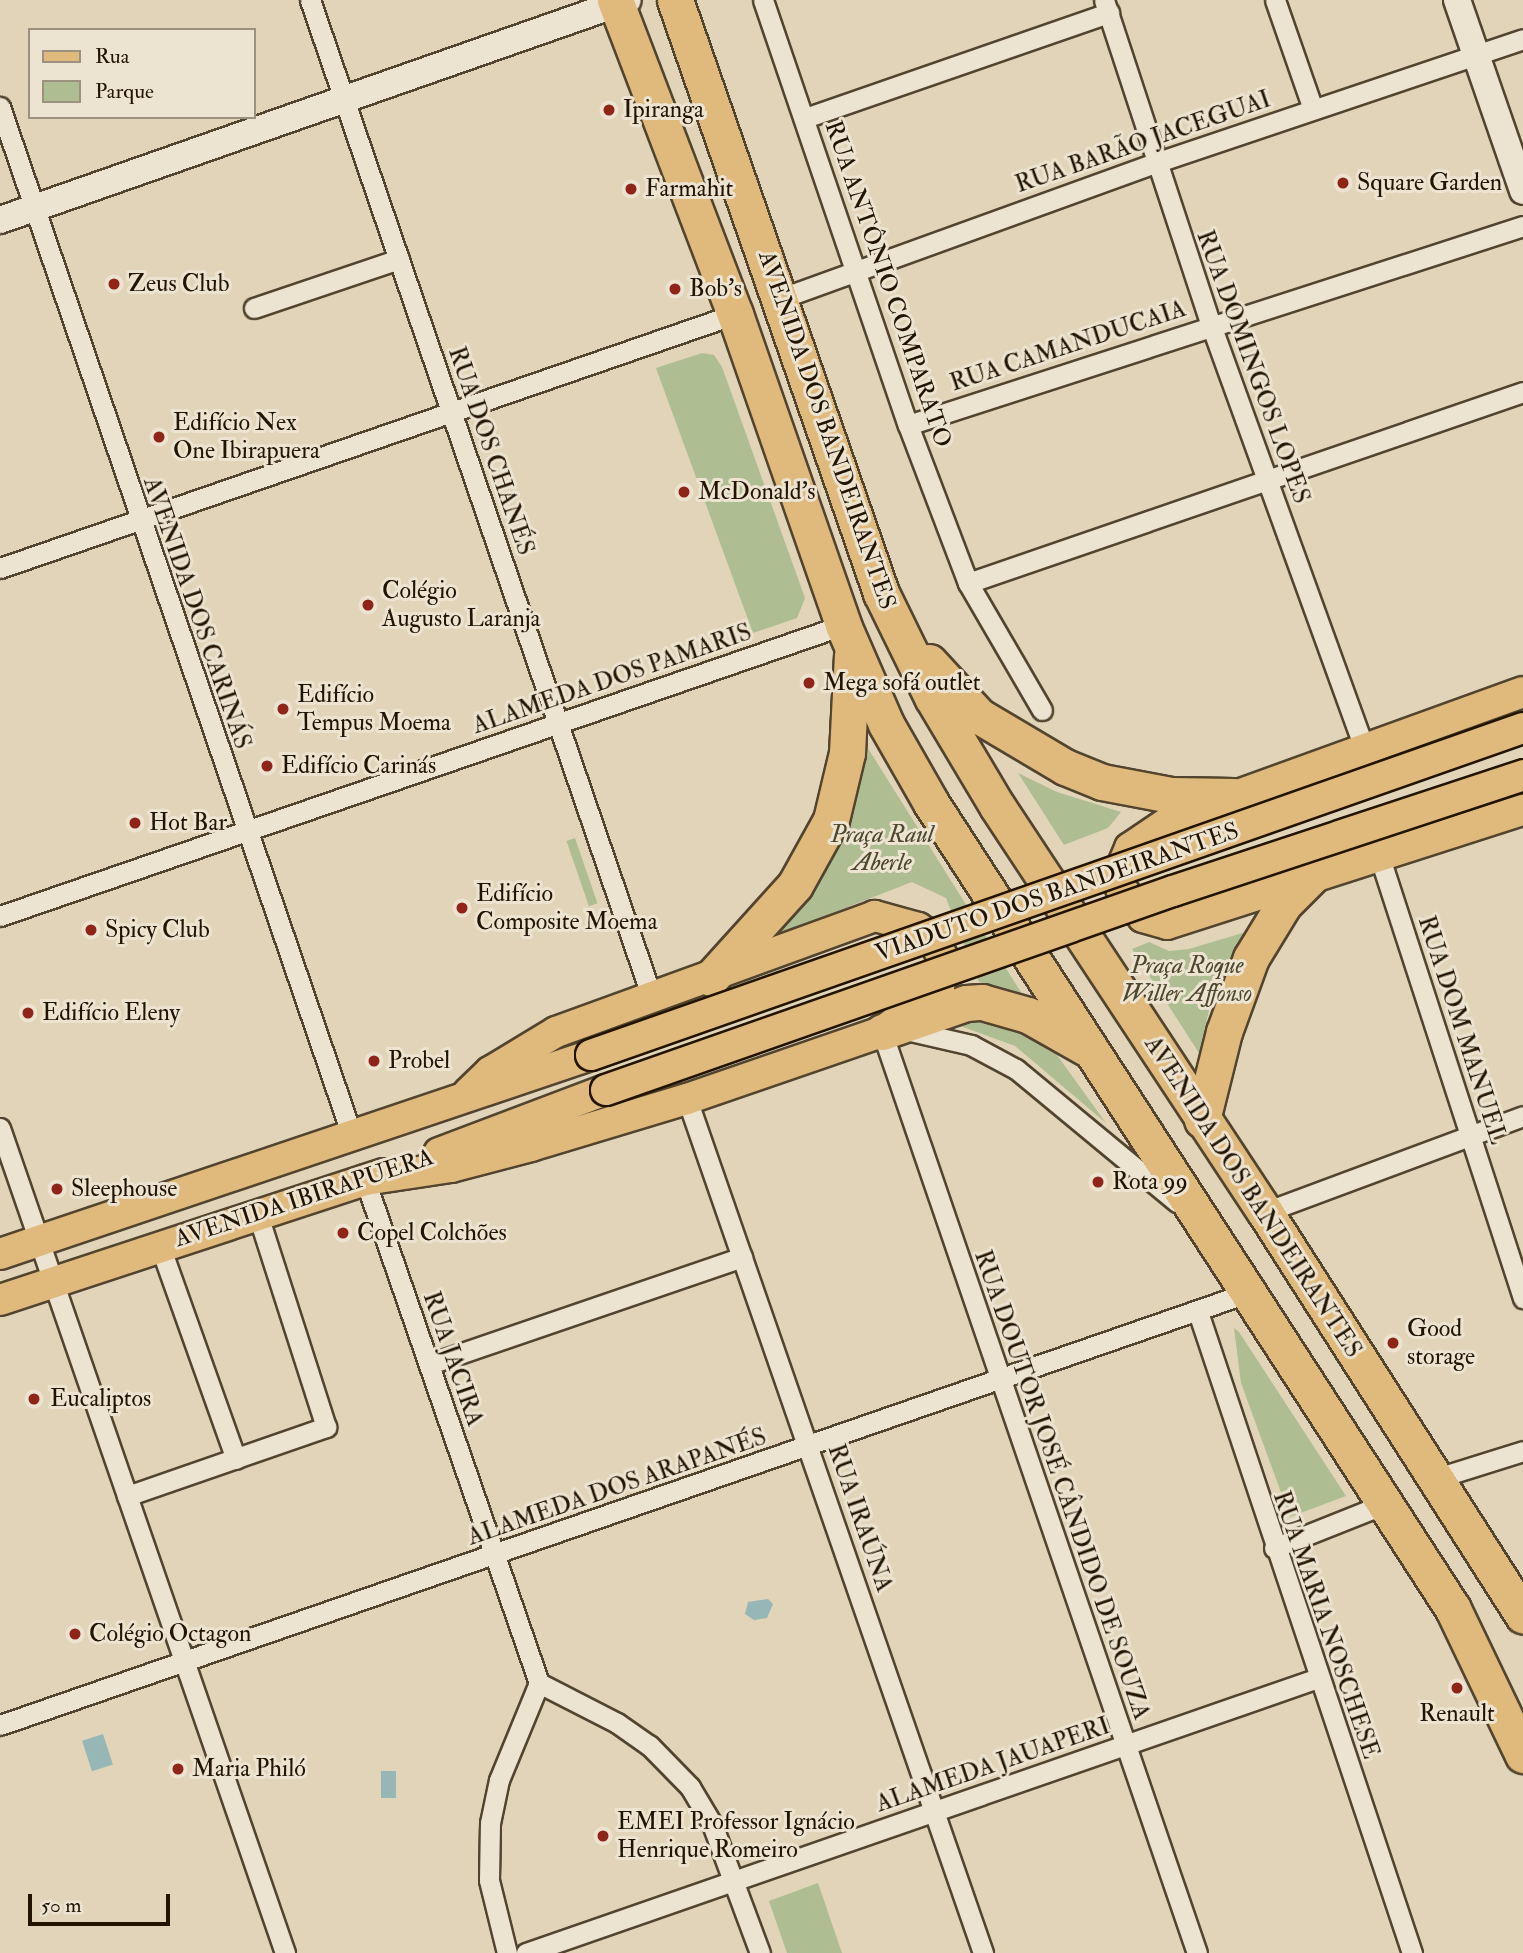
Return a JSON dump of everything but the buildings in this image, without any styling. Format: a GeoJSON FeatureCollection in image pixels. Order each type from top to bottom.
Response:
{"type":"FeatureCollection","features":[{"type":"Feature","properties":{"kind":"highway","name":"AVENIDA DOS BANDEIRANTES"},"geometry":{"type":"LineString","coordinates":[[675,0],[782,298],[881,593],[932,697],[997,806],[1265,1212],[1523,1616]]}},
{"type":"Feature","properties":{"kind":"highway","name":"AVENIDA DOS BANDEIRANTES"},"geometry":{"type":"LineString","coordinates":[[620,1],[735,314],[848,636],[886,724],[931,803],[1387,1503],[1453,1609],[1523,1755]]}},
{"type":"Feature","properties":{"kind":"highway"},"geometry":{"type":"LineString","coordinates":[[881,593],[936,672],[979,716],[1029,747],[1102,782],[1171,795],[1234,796]]}},
{"type":"Feature","properties":{"kind":"highway"},"geometry":{"type":"LineString","coordinates":[[711,978],[795,885],[831,820],[847,753],[848,636]]}},
{"type":"Feature","properties":{"kind":"highway"},"geometry":{"type":"LineString","coordinates":[[1202,1120],[1224,1032],[1251,958],[1284,904],[1312,876]]}},
{"type":"Feature","properties":{"kind":"highway"},"geometry":{"type":"LineString","coordinates":[[890,1030],[966,1003],[982,1002],[1028,1015],[1094,1052]]}},
{"type":"Feature","properties":{"kind":"main road"},"geometry":{"type":"LineString","coordinates":[[1457,0],[1523,191]]}},
{"type":"Feature","properties":{"kind":"main road"},"geometry":{"type":"LineString","coordinates":[[0,220],[345,101],[620,1]]}},
{"type":"Feature","properties":{"kind":"main road"},"geometry":{"type":"LineString","coordinates":[[1523,692],[1173,819],[1130,848],[1119,874],[1130,906],[1143,917],[1167,924],[1312,876],[1380,858],[1523,810]]}},
{"type":"Feature","properties":{"kind":"main road","name":"VIADUTO DOS BANDEIRANTES"},"geometry":{"type":"LineString","coordinates":[[591,1055],[1523,727]]}},
{"type":"Feature","properties":{"kind":"main road","name":"VIADUTO DOS BANDEIRANTES"},"geometry":{"type":"LineString","coordinates":[[606,1090],[1160,895],[1523,775]]}},
{"type":"Feature","properties":{"kind":"main road"},"geometry":{"type":"LineString","coordinates":[[365,1180],[451,1167],[687,1100],[890,1030],[934,992],[944,971],[932,937],[892,918],[875,916],[711,978],[556,1032],[490,1072],[468,1093]]}},
{"type":"Feature","properties":{"kind":"main road","name":"AVENIDA IBIRAPUERA"},"geometry":{"type":"LineString","coordinates":[[0,1254],[468,1093],[591,1055]]}},
{"type":"Feature","properties":{"kind":"main road","name":"AVENIDA IBIRAPUERA"},"geometry":{"type":"LineString","coordinates":[[0,1300],[365,1180],[606,1090]]}},
{"type":"Feature","properties":{"kind":"street","name":"RUA DOS CHANÉS"},"geometry":{"type":"LineString","coordinates":[[310,0],[652,998]]}},
{"type":"Feature","properties":{"kind":"street","name":"RUA ANTÔNIO COMPARATO"},"geometry":{"type":"LineString","coordinates":[[763,0],[908,425],[968,583],[1042,710]]}},
{"type":"Feature","properties":{"kind":"street"},"geometry":{"type":"LineString","coordinates":[[1275,0],[1313,109]]}},
{"type":"Feature","properties":{"kind":"street"},"geometry":{"type":"LineString","coordinates":[[805,118],[1106,6]]}},
{"type":"Feature","properties":{"kind":"street","name":"RUA DOMINGOS LOPES"},"geometry":{"type":"LineString","coordinates":[[1106,6],[1211,325],[1364,748]]}},
{"type":"Feature","properties":{"kind":"street","name":"RUA BARÃO JACEGUAI"},"geometry":{"type":"LineString","coordinates":[[782,298],[1156,163],[1523,39]]}},
{"type":"Feature","properties":{"kind":"street","name":"AVENIDA DOS CARINÁS"},"geometry":{"type":"LineString","coordinates":[[0,107],[245,830],[351,1133]]}},
{"type":"Feature","properties":{"kind":"street","name":"RUA CAMANDUCAIA"},"geometry":{"type":"LineString","coordinates":[[908,425],[1523,226]]}},
{"type":"Feature","properties":{"kind":"street"},"geometry":{"type":"LineString","coordinates":[[254,308],[399,259]]}},
{"type":"Feature","properties":{"kind":"street"},"geometry":{"type":"LineString","coordinates":[[0,568],[735,314]]}},
{"type":"Feature","properties":{"kind":"street"},"geometry":{"type":"LineString","coordinates":[[968,583],[1266,477],[1523,392]]}},
{"type":"Feature","properties":{"kind":"street","name":"ALAMEDA DOS PAMARIS"},"geometry":{"type":"LineString","coordinates":[[0,916],[558,724],[848,636]]}},
{"type":"Feature","properties":{"kind":"street","name":"RUA DOM MANUEL"},"geometry":{"type":"LineString","coordinates":[[1380,858],[1523,1298]]}},
{"type":"Feature","properties":{"kind":"street","name":"AVENIDA DOS BANDEIRANTES"},"geometry":{"type":"LineString","coordinates":[[890,1030],[971,1045],[1016,1069],[1210,1231]]}},
{"type":"Feature","properties":{"kind":"street","name":"RUA DOUTOR JOSÉ CÂNDIDO DE SOUZA"},"geometry":{"type":"LineString","coordinates":[[890,1030],[1000,1381],[1197,1953]]}},
{"type":"Feature","properties":{"kind":"street","name":"RUA IRAÚNA"},"geometry":{"type":"LineString","coordinates":[[687,1100],[983,1953]]}},
{"type":"Feature","properties":{"kind":"street"},"geometry":{"type":"LineString","coordinates":[[1265,1212],[1471,1132],[1523,1116]]}},
{"type":"Feature","properties":{"kind":"street"},"geometry":{"type":"LineString","coordinates":[[0,1128],[285,1953]]}},
{"type":"Feature","properties":{"kind":"street","name":"RUA JACIRA"},"geometry":{"type":"LineString","coordinates":[[365,1180],[540,1683]]}},
{"type":"Feature","properties":{"kind":"street"},"geometry":{"type":"LineString","coordinates":[[127,1496],[320,1433],[327,1420],[258,1215]]}},
{"type":"Feature","properties":{"kind":"street"},"geometry":{"type":"LineString","coordinates":[[160,1246],[236,1459]]}},
{"type":"Feature","properties":{"kind":"street"},"geometry":{"type":"LineString","coordinates":[[430,1364],[742,1257]]}},
{"type":"Feature","properties":{"kind":"street","name":"ALAMEDA DOS ARAPANÉS"},"geometry":{"type":"LineString","coordinates":[[0,1725],[1000,1381],[1250,1292]]}},
{"type":"Feature","properties":{"kind":"street","name":"RUA MARIA NOSCHESE"},"geometry":{"type":"LineString","coordinates":[[1198,1312],[1273,1548],[1412,1953]]}},
{"type":"Feature","properties":{"kind":"street"},"geometry":{"type":"LineString","coordinates":[[1437,1478],[1523,1451]]}},
{"type":"Feature","properties":{"kind":"street"},"geometry":{"type":"LineString","coordinates":[[1273,1548],[1387,1503]]}},
{"type":"Feature","properties":{"kind":"street","name":"ALAMEDA JAUAPERI"},"geometry":{"type":"LineString","coordinates":[[526,1953],[1318,1678]]}},
{"type":"Feature","properties":{"kind":"street"},"geometry":{"type":"LineString","coordinates":[[508,1953],[489,1881],[490,1823],[499,1780],[540,1683],[617,1723],[671,1767],[690,1787],[712,1824],[760,1953]]}},
{"type":"Feature","properties":{"kind":"green space"},"geometry":{"type":"Polygon","coordinates":[[[702,353],[714,355],[722,367],[805,598],[797,618],[753,633],[656,368],[702,353]]]}},
{"type":"Feature","properties":{"kind":"green space","name":"Praça Raul Aberle"},"geometry":{"type":"Polygon","coordinates":[[[864,742],[1024,997],[979,982],[946,898],[912,882],[770,937],[800,907],[845,830],[864,742]]]}},
{"type":"Feature","properties":{"kind":"green space"},"geometry":{"type":"Polygon","coordinates":[[[1018,773],[1057,792],[1121,812],[1108,828],[1064,845],[1018,773]]]}},
{"type":"Feature","properties":{"kind":"green space"},"geometry":{"type":"Polygon","coordinates":[[[575,838],[597,903],[589,906],[566,841],[575,838]]]}},
{"type":"Feature","properties":{"kind":"green space","name":"Praça Roque Willer Affonso"},"geometry":{"type":"Polygon","coordinates":[[[1246,932],[1210,1006],[1199,1053],[1132,949],[1149,942],[1169,951],[1189,949],[1246,932]]]}},
{"type":"Feature","properties":{"kind":"green space"},"geometry":{"type":"Polygon","coordinates":[[[975,1017],[995,1018],[1049,1044],[1106,1123],[1015,1046],[952,1023],[975,1017]]]}},
{"type":"Feature","properties":{"kind":"green space"},"geometry":{"type":"Polygon","coordinates":[[[1234,1328],[1346,1496],[1290,1517],[1241,1383],[1234,1328]]]}},
{"type":"Feature","properties":{"kind":"green space"},"geometry":{"type":"Polygon","coordinates":[[[818,1883],[842,1953],[787,1953],[769,1901],[818,1883]]]}},
{"type":"Feature","properties":{"kind":"water"},"geometry":{"type":"Polygon","coordinates":[[[768,1599],[773,1604],[767,1618],[754,1620],[745,1614],[748,1602],[768,1599]]]}},
{"type":"Feature","properties":{"kind":"water"},"geometry":{"type":"Polygon","coordinates":[[[103,1734],[113,1764],[92,1771],[82,1741],[103,1734]]]}},
{"type":"Feature","properties":{"kind":"water"},"geometry":{"type":"Polygon","coordinates":[[[381,1771],[396,1771],[396,1798],[381,1798],[381,1771]]]}},
{"type":"Feature","properties":{"kind":"place","name":"Ipiranga"},"geometry":{"type":"Point","coordinates":[609,110]}},
{"type":"Feature","properties":{"kind":"place","name":"Square Garden"},"geometry":{"type":"Point","coordinates":[1343,183]}},
{"type":"Feature","properties":{"kind":"place","name":"Farmahit"},"geometry":{"type":"Point","coordinates":[631,189]}},
{"type":"Feature","properties":{"kind":"place","name":"Zeus Club"},"geometry":{"type":"Point","coordinates":[114,284]}},
{"type":"Feature","properties":{"kind":"place","name":"Bob's"},"geometry":{"type":"Point","coordinates":[675,289]}},
{"type":"Feature","properties":{"kind":"place","name":"Edifício Nex One Ibirapuera"},"geometry":{"type":"Point","coordinates":[159,437]}},
{"type":"Feature","properties":{"kind":"place","name":"McDonald's"},"geometry":{"type":"Point","coordinates":[684,492]}},
{"type":"Feature","properties":{"kind":"place","name":"Colégio Augusto Laranja"},"geometry":{"type":"Point","coordinates":[368,605]}},
{"type":"Feature","properties":{"kind":"place","name":"Mega sofá outlet"},"geometry":{"type":"Point","coordinates":[809,683]}},
{"type":"Feature","properties":{"kind":"place","name":"Edifício Tempus Moema"},"geometry":{"type":"Point","coordinates":[283,709]}},
{"type":"Feature","properties":{"kind":"place","name":"Edifício Carinás"},"geometry":{"type":"Point","coordinates":[267,766]}},
{"type":"Feature","properties":{"kind":"place","name":"Hot Bar"},"geometry":{"type":"Point","coordinates":[135,823]}},
{"type":"Feature","properties":{"kind":"place","name":"Edifício Composite Moema"},"geometry":{"type":"Point","coordinates":[462,908]}},
{"type":"Feature","properties":{"kind":"place","name":"Spicy Club"},"geometry":{"type":"Point","coordinates":[91,930]}},
{"type":"Feature","properties":{"kind":"place","name":"Edifício Eleny"},"geometry":{"type":"Point","coordinates":[28,1013]}},
{"type":"Feature","properties":{"kind":"place","name":"Probel"},"geometry":{"type":"Point","coordinates":[374,1061]}},
{"type":"Feature","properties":{"kind":"place","name":"Rota 99"},"geometry":{"type":"Point","coordinates":[1098,1182]}},
{"type":"Feature","properties":{"kind":"place","name":"Sleephouse"},"geometry":{"type":"Point","coordinates":[57,1189]}},
{"type":"Feature","properties":{"kind":"place","name":"Copel Colchões"},"geometry":{"type":"Point","coordinates":[343,1233]}},
{"type":"Feature","properties":{"kind":"place","name":"Good storage"},"geometry":{"type":"Point","coordinates":[1393,1343]}},
{"type":"Feature","properties":{"kind":"place","name":"Eucaliptos"},"geometry":{"type":"Point","coordinates":[34,1399]}},
{"type":"Feature","properties":{"kind":"place","name":"Colégio Octagon"},"geometry":{"type":"Point","coordinates":[75,1634]}},
{"type":"Feature","properties":{"kind":"place","name":"Renault"},"geometry":{"type":"Point","coordinates":[1457,1688]}},
{"type":"Feature","properties":{"kind":"place","name":"Maria Philó"},"geometry":{"type":"Point","coordinates":[178,1769]}},
{"type":"Feature","properties":{"kind":"place","name":"EMEI Professor Ignácio Henrique Romeiro"},"geometry":{"type":"Point","coordinates":[603,1836]}}]}
